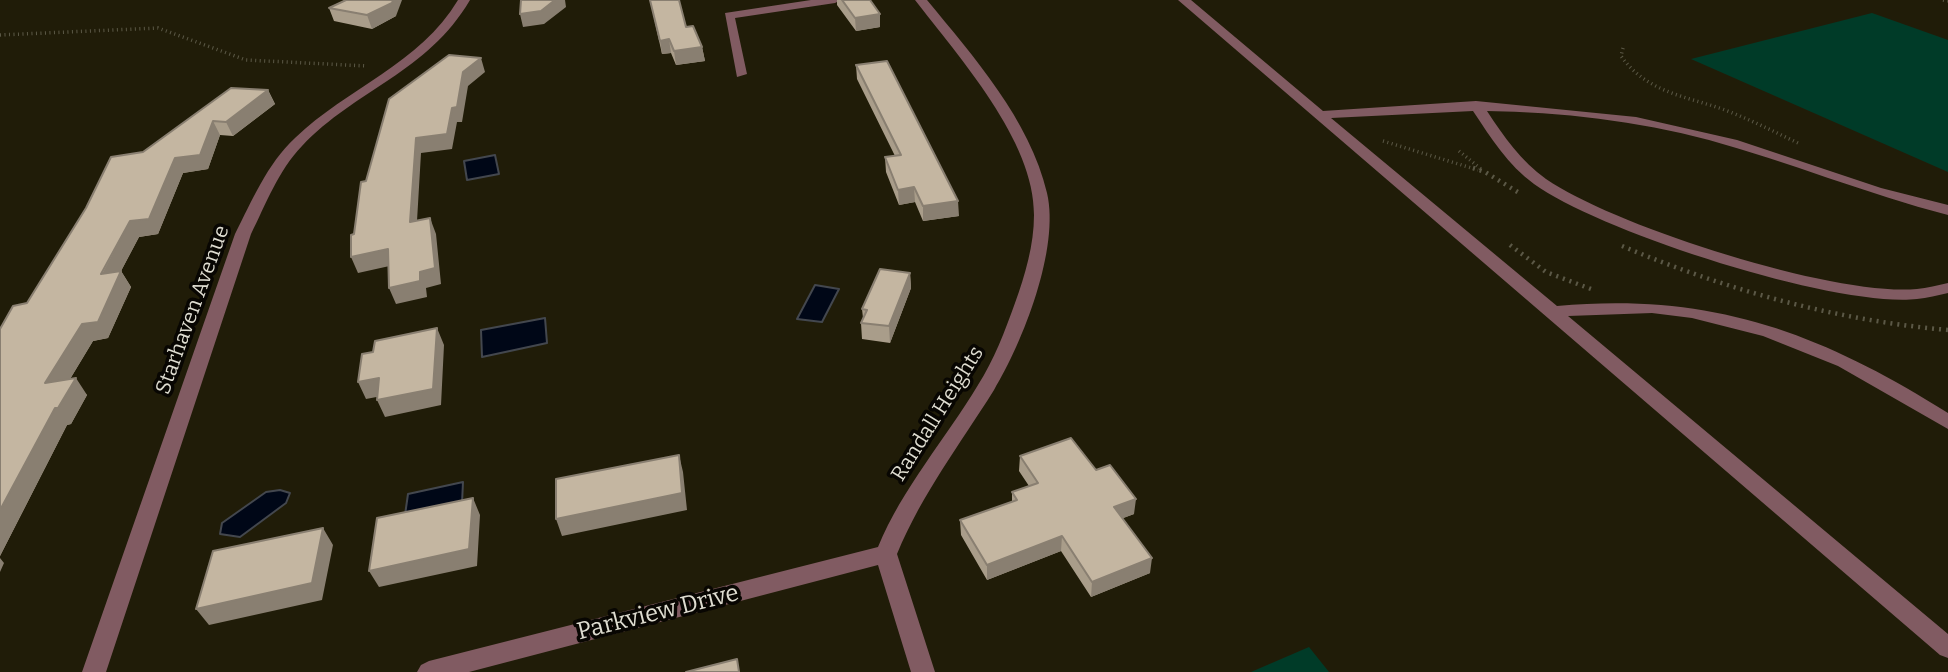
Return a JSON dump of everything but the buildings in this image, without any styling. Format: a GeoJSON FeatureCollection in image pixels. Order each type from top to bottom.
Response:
{"type":"FeatureCollection","features":[{"type":"Feature","properties":{"kind":"street","name":"Starhaven Avenue"},"geometry":{"type":"LineString","coordinates":[[94,672],[243,234],[272,177],[297,142],[341,106],[398,68],[440,34],[455,20],[464,0]]}},
{"type":"Feature","properties":{"kind":"street"},"geometry":{"type":"LineString","coordinates":[[741,74],[729,15],[835,0]]}},
{"type":"Feature","properties":{"kind":"street","name":"Randall Heights"},"geometry":{"type":"LineString","coordinates":[[886,554],[905,511],[988,384],[1016,325],[1030,280],[1042,216],[1040,194],[1027,156],[970,58],[922,0]]}},
{"type":"Feature","properties":{"kind":"street"},"geometry":{"type":"LineString","coordinates":[[1184,0],[1948,648]]}},
{"type":"Feature","properties":{"kind":"street"},"geometry":{"type":"LineString","coordinates":[[1318,115],[1476,105],[1577,112],[1685,130],[1765,151],[1876,191],[1948,210]]}},
{"type":"Feature","properties":{"kind":"street"},"geometry":{"type":"LineString","coordinates":[[1476,105],[1497,142],[1516,164],[1554,191],[1604,217],[1725,259],[1829,285],[1895,293],[1939,292],[1948,288]]}},
{"type":"Feature","properties":{"kind":"street"},"geometry":{"type":"LineString","coordinates":[[1550,312],[1653,308],[1693,313],[1751,327],[1804,344],[1855,367],[1899,390],[1948,422]]}},
{"type":"Feature","properties":{"kind":"street"},"geometry":{"type":"LineString","coordinates":[[886,554],[923,672]]}},
{"type":"Feature","properties":{"kind":"street","name":"Parkview Drive"},"geometry":{"type":"LineString","coordinates":[[429,672],[886,554]]}},
{"type":"Feature","properties":{"kind":"path"},"geometry":{"type":"LineString","coordinates":[[0,35],[159,28],[179,32],[230,56],[246,60],[398,68]]}},
{"type":"Feature","properties":{"kind":"path"},"geometry":{"type":"LineString","coordinates":[[1623,48],[1620,56],[1626,67],[1651,86],[1724,110],[1809,147]]}},
{"type":"Feature","properties":{"kind":"path"},"geometry":{"type":"LineString","coordinates":[[1383,141],[1397,154]]}},
{"type":"Feature","properties":{"kind":"path"},"geometry":{"type":"LineString","coordinates":[[1459,150],[1485,172]]}},
{"type":"Feature","properties":{"kind":"path"},"geometry":{"type":"LineString","coordinates":[[1504,240],[1546,272],[1594,289]]}},
{"type":"Feature","properties":{"kind":"green space"},"geometry":{"type":"Polygon","coordinates":[[[1872,13],[1948,40],[1948,172],[1691,59],[1872,13]]]}},
{"type":"Feature","properties":{"kind":"green space"},"geometry":{"type":"Polygon","coordinates":[[[1309,647],[1329,672],[1251,672],[1309,647]]]}},
{"type":"Feature","properties":{"kind":"water"},"geometry":{"type":"Polygon","coordinates":[[[495,155],[499,174],[467,180],[464,161],[495,155]]]}},
{"type":"Feature","properties":{"kind":"water"},"geometry":{"type":"Polygon","coordinates":[[[815,285],[839,289],[822,322],[797,319],[815,285]]]}},
{"type":"Feature","properties":{"kind":"water"},"geometry":{"type":"Polygon","coordinates":[[[545,318],[547,343],[482,357],[481,330],[545,318]]]}},
{"type":"Feature","properties":{"kind":"water"},"geometry":{"type":"Polygon","coordinates":[[[463,482],[462,503],[405,515],[408,494],[463,482]]]}},
{"type":"Feature","properties":{"kind":"water"},"geometry":{"type":"Polygon","coordinates":[[[280,490],[290,493],[286,503],[240,537],[220,534],[222,523],[266,492],[280,490]]]}}]}
